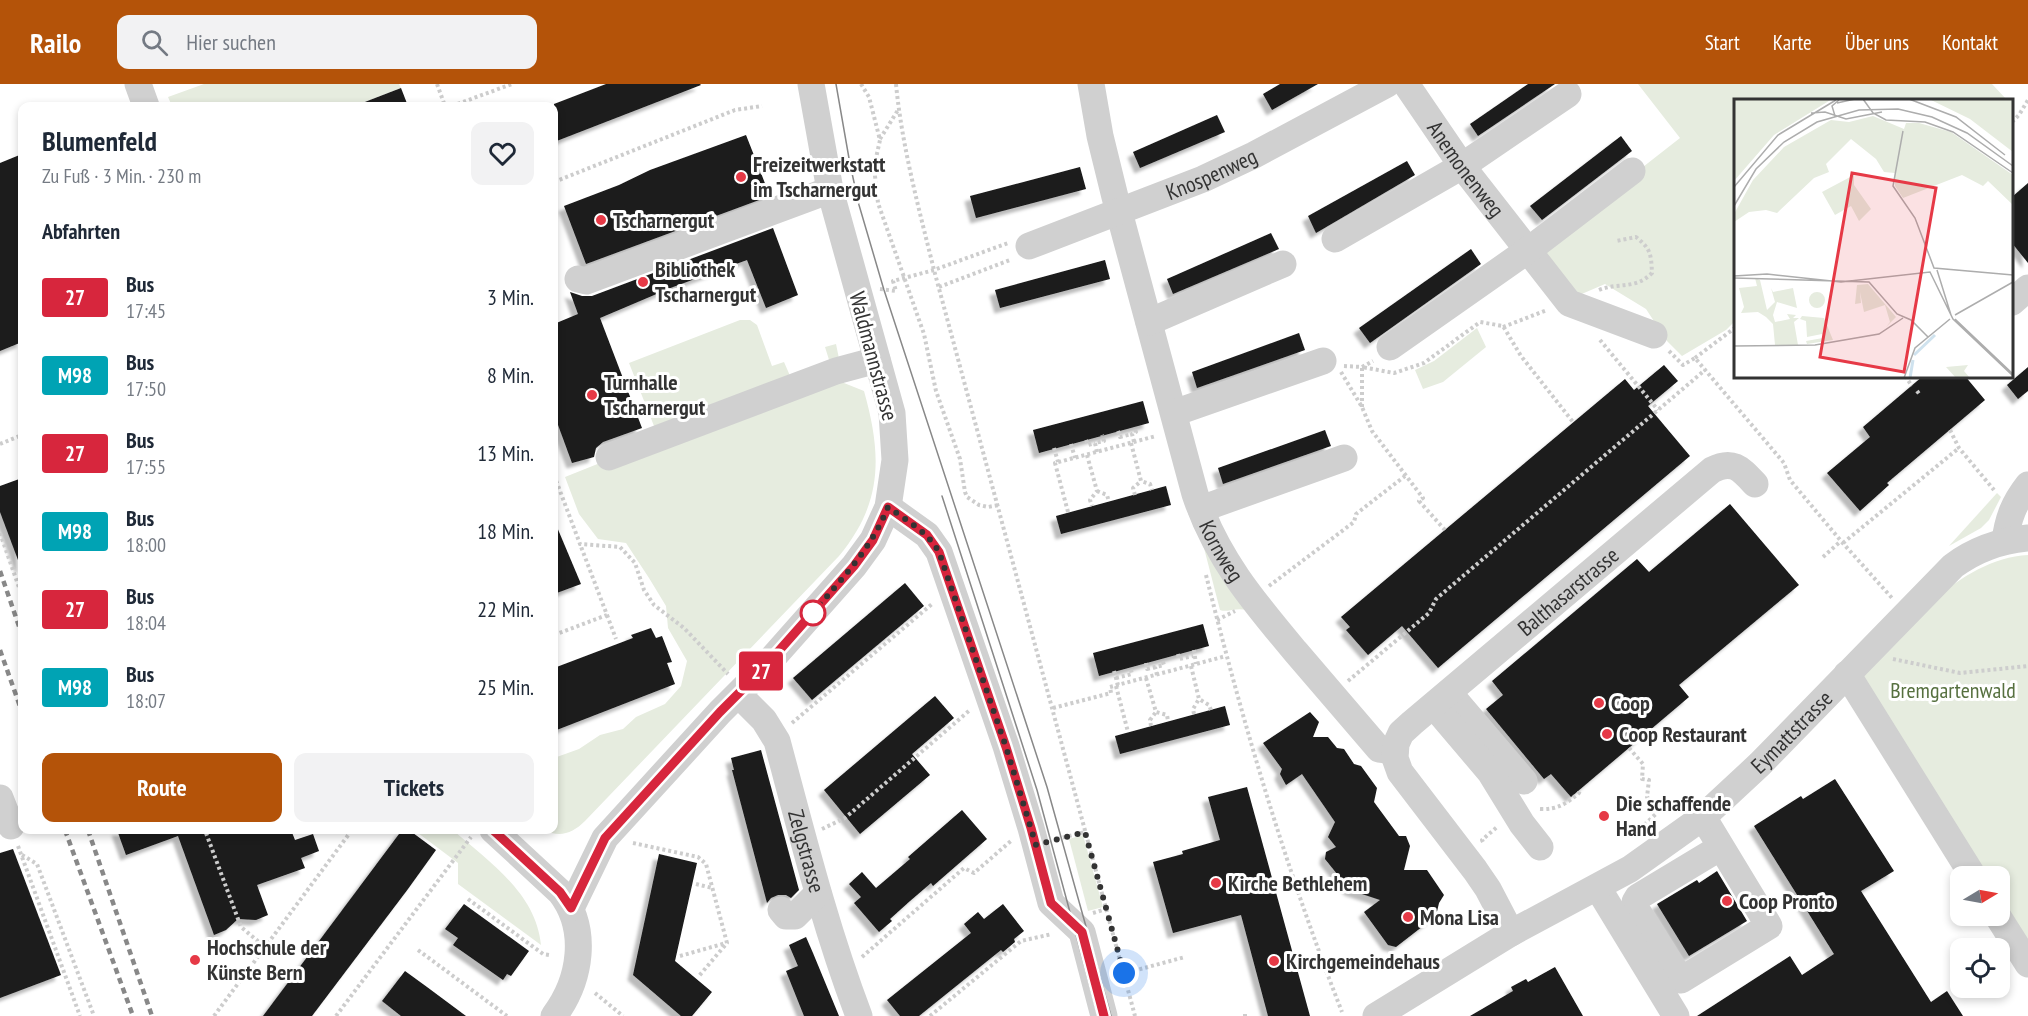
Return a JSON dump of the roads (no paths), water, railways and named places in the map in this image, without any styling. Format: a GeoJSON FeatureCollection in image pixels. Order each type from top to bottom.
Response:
{"type":"FeatureCollection","features":[{"type":"Feature","properties":{"kind":"street"},"geometry":{"type":"LineString","coordinates":[[138,84],[145,102]]}},
{"type":"Feature","properties":{"kind":"street","name":"Waldmannstrasse"},"geometry":{"type":"LineString","coordinates":[[571,908],[605,838],[720,712],[735,686],[854,566],[873,540],[888,507],[894,473],[895,446],[892,413],[830,190],[811,84]]}},
{"type":"Feature","properties":{"kind":"street","name":"Kornweg"},"geometry":{"type":"LineString","coordinates":[[1091,84],[1100,136],[1149,322],[1171,423],[1200,509],[1225,561],[1252,599],[1379,749],[1395,751]]}},
{"type":"Feature","properties":{"kind":"street","name":"Knospenweg"},"geometry":{"type":"LineString","coordinates":[[1022,243],[1119,212],[1203,179],[1254,155],[1387,84]]}},
{"type":"Feature","properties":{"kind":"street","name":"Anemonenweg"},"geometry":{"type":"LineString","coordinates":[[1406,84],[1462,166],[1526,251],[1569,303],[1654,335]]}},
{"type":"Feature","properties":{"kind":"street"},"geometry":{"type":"LineString","coordinates":[[1335,239],[1462,166],[1568,94]]}},
{"type":"Feature","properties":{"kind":"street"},"geometry":{"type":"LineString","coordinates":[[1390,346],[1526,251],[1632,171]]}},
{"type":"Feature","properties":{"kind":"street"},"geometry":{"type":"LineString","coordinates":[[578,279],[586,281],[818,192],[830,190]]}},
{"type":"Feature","properties":{"kind":"street"},"geometry":{"type":"LineString","coordinates":[[1149,322],[1283,264]]}},
{"type":"Feature","properties":{"kind":"street"},"geometry":{"type":"LineString","coordinates":[[2013,301],[2028,288]]}},
{"type":"Feature","properties":{"kind":"street"},"geometry":{"type":"LineString","coordinates":[[609,457],[836,371],[877,360]]}},
{"type":"Feature","properties":{"kind":"street"},"geometry":{"type":"LineString","coordinates":[[1171,423],[1328,361]]}},
{"type":"Feature","properties":{"kind":"street"},"geometry":{"type":"LineString","coordinates":[[1200,509],[1344,458]]}},
{"type":"Feature","properties":{"kind":"street","name":"Balthasarstrasse"},"geometry":{"type":"LineString","coordinates":[[1395,751],[1401,733],[1712,470],[1726,465],[1734,466],[1741,469],[1755,484]]}},
{"type":"Feature","properties":{"kind":"street","name":"Eymattstrasse"},"geometry":{"type":"LineString","coordinates":[[1393,1011],[1511,933],[1598,888],[1638,864],[1703,817],[1760,764],[1953,566],[1976,551],[2016,539],[2010,513],[2028,485]]}},
{"type":"Feature","properties":{"kind":"street"},"geometry":{"type":"LineString","coordinates":[[888,507],[918,528],[933,542],[939,552],[1034,837],[1051,903],[1082,932],[1104,1016]]}},
{"type":"Feature","properties":{"kind":"street"},"geometry":{"type":"LineString","coordinates":[[1847,674],[1967,866]]}},
{"type":"Feature","properties":{"kind":"street","name":"Zelgstrasse"},"geometry":{"type":"LineString","coordinates":[[735,686],[774,734],[818,893],[860,1016]]}},
{"type":"Feature","properties":{"kind":"street"},"geometry":{"type":"LineString","coordinates":[[1441,699],[1524,781]]}},
{"type":"Feature","properties":{"kind":"street"},"geometry":{"type":"LineString","coordinates":[[1441,699],[1522,824],[1540,847]]}},
{"type":"Feature","properties":{"kind":"street"},"geometry":{"type":"LineString","coordinates":[[1395,751],[1397,765],[1404,778],[1475,870],[1488,889],[1511,933]]}},
{"type":"Feature","properties":{"kind":"street"},"geometry":{"type":"LineString","coordinates":[[0,798],[11,826]]}},
{"type":"Feature","properties":{"kind":"street"},"geometry":{"type":"LineString","coordinates":[[1598,888],[1646,944],[1681,980],[1769,926],[1703,817]]}},
{"type":"Feature","properties":{"kind":"street"},"geometry":{"type":"LineString","coordinates":[[483,834],[560,892],[571,908],[578,933],[576,969],[568,994],[554,1016]]}},
{"type":"Feature","properties":{"kind":"street"},"geometry":{"type":"LineString","coordinates":[[1676,1016],[1646,944],[1635,902],[1638,897],[1721,847]]}},
{"type":"Feature","properties":{"kind":"street"},"geometry":{"type":"LineString","coordinates":[[781,910],[786,916],[795,916],[818,893]]}},
{"type":"Feature","properties":{"kind":"street"},"geometry":{"type":"LineString","coordinates":[[2004,926],[2028,964]]}},
{"type":"Feature","properties":{"kind":"tram line"},"geometry":{"type":"LineString","coordinates":[[836,84],[859,205],[884,290],[1047,787],[1111,1016]]}},
{"type":"Feature","properties":{"kind":"tram line"},"geometry":{"type":"LineString","coordinates":[[942,496],[1037,790],[1098,1016]]}},
{"type":"Feature","properties":{"kind":"railway"},"geometry":{"type":"LineString","coordinates":[[0,571],[18,623]]}},
{"type":"Feature","properties":{"kind":"railway"},"geometry":{"type":"LineString","coordinates":[[0,650],[18,701]]}},
{"type":"Feature","properties":{"kind":"railway"},"geometry":{"type":"LineString","coordinates":[[66,834],[133,1016]]}},
{"type":"Feature","properties":{"kind":"railway"},"geometry":{"type":"LineString","coordinates":[[89,834],[152,1016]]}},
{"type":"Feature","properties":{"kind":"place","name":"Freizeitwerkstatt im Tscharnergut"},"geometry":{"type":"Point","coordinates":[741,177]}},
{"type":"Feature","properties":{"kind":"place","name":"Tscharnergut"},"geometry":{"type":"Point","coordinates":[601,220]}},
{"type":"Feature","properties":{"kind":"place","name":"Bibliothek Tscharnergut"},"geometry":{"type":"Point","coordinates":[643,282]}},
{"type":"Feature","properties":{"kind":"place","name":"Turnhalle Tscharnergut"},"geometry":{"type":"Point","coordinates":[592,395]}},
{"type":"Feature","properties":{"kind":"place","name":"Coop"},"geometry":{"type":"Point","coordinates":[1599,703]}},
{"type":"Feature","properties":{"kind":"place","name":"Coop Restaurant"},"geometry":{"type":"Point","coordinates":[1607,734]}},
{"type":"Feature","properties":{"kind":"place","name":"Die schaffende Hand"},"geometry":{"type":"Point","coordinates":[1604,816]}},
{"type":"Feature","properties":{"kind":"place","name":"Kirche Bethlehem"},"geometry":{"type":"Point","coordinates":[1216,883]}},
{"type":"Feature","properties":{"kind":"place","name":"Coop Pronto"},"geometry":{"type":"Point","coordinates":[1727,901]}},
{"type":"Feature","properties":{"kind":"place","name":"Mona Lisa"},"geometry":{"type":"Point","coordinates":[1408,917]}},
{"type":"Feature","properties":{"kind":"place","name":"Hochschule der Künste Bern"},"geometry":{"type":"Point","coordinates":[195,960]}},
{"type":"Feature","properties":{"kind":"place","name":"Kirchgemeindehaus"},"geometry":{"type":"Point","coordinates":[1274,961]}},
{"type":"Feature","properties":{"kind":"park label","name":"Bremgartenwald"},"geometry":{"type":"Point","coordinates":[1953,690]}}]}
